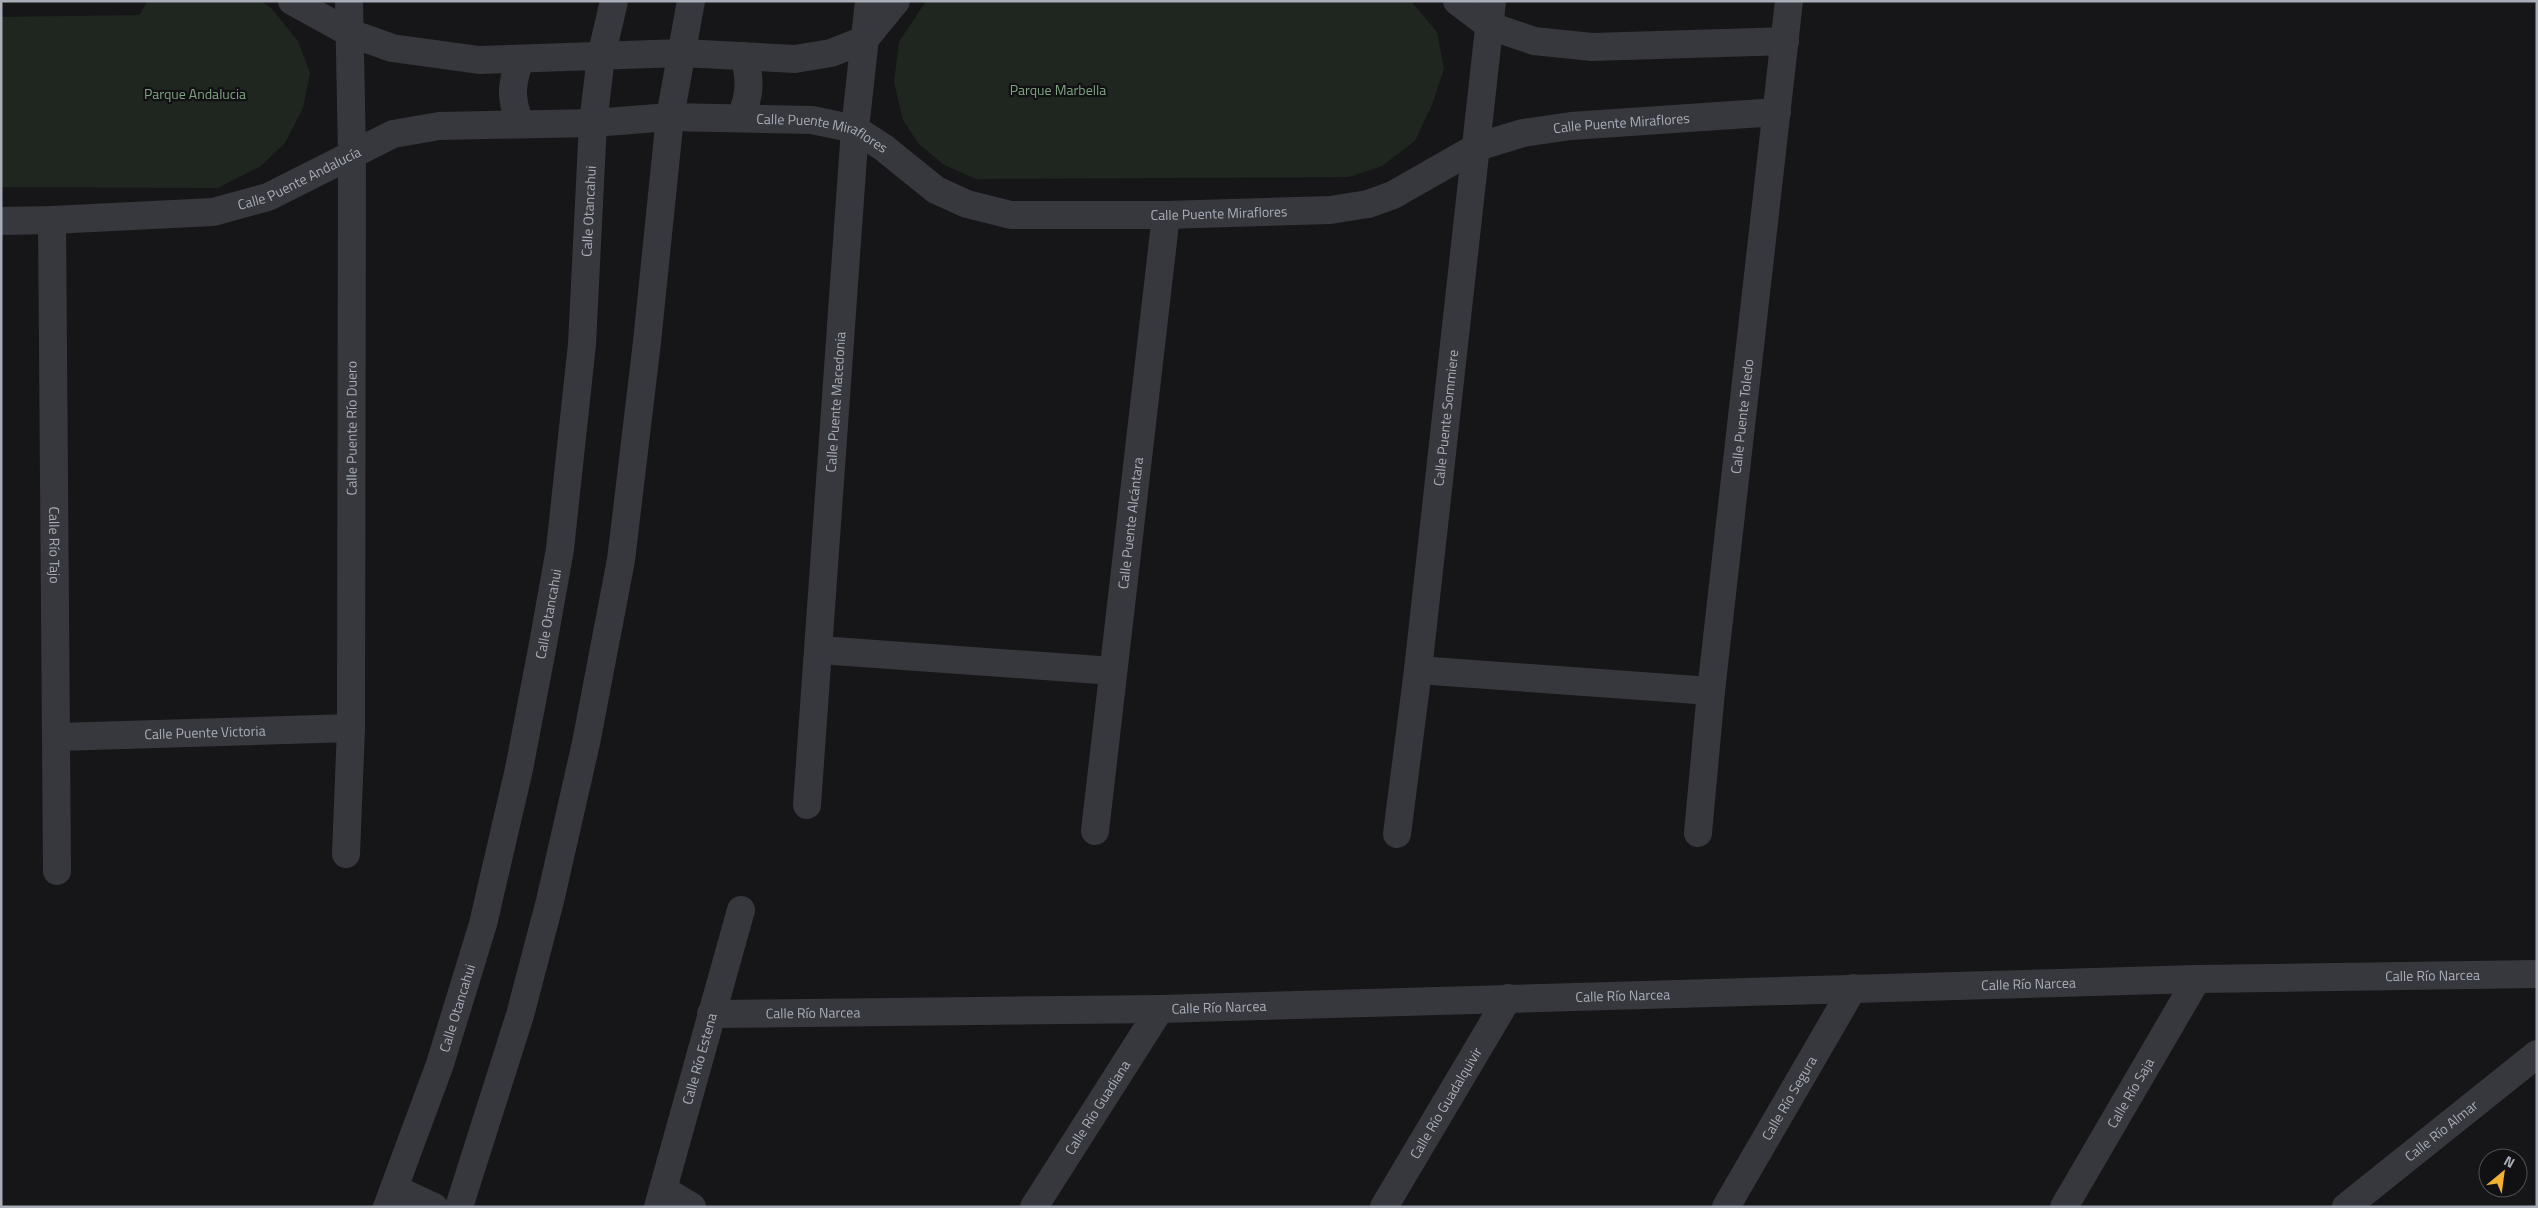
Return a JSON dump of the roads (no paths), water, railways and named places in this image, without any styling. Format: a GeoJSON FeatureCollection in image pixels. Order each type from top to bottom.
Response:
{"type":"FeatureCollection","features":[{"type":"Feature","properties":{"kind":"street"},"geometry":{"type":"LineString","coordinates":[[292,1],[350,33],[392,48],[479,60],[682,53],[795,59],[832,53],[864,40],[896,1]]}},
{"type":"Feature","properties":{"kind":"street","name":"Calle Puente Río Duero"},"geometry":{"type":"LineString","coordinates":[[346,854],[351,728],[352,154],[350,1]]}},
{"type":"Feature","properties":{"kind":"street","name":"Calle Otancahui"},"geometry":{"type":"LineString","coordinates":[[391,1198],[440,1064],[483,924],[519,769],[543,644],[560,549],[582,344],[593,123],[601,57],[614,1]]}},
{"type":"Feature","properties":{"kind":"street"},"geometry":{"type":"LineString","coordinates":[[459,1207],[520,1015],[550,901],[589,724],[621,560],[647,342],[670,117],[692,1]]}},
{"type":"Feature","properties":{"kind":"street","name":"Calle Puente Macedonia"},"geometry":{"type":"LineString","coordinates":[[807,805],[820,650],[855,128],[869,1]]}},
{"type":"Feature","properties":{"kind":"street"},"geometry":{"type":"LineString","coordinates":[[1457,1],[1491,13],[1534,41],[1592,47],[1785,41]]}},
{"type":"Feature","properties":{"kind":"street","name":"Calle Puente Toledo"},"geometry":{"type":"LineString","coordinates":[[1698,833],[1711,691],[1788,1]]}},
{"type":"Feature","properties":{"kind":"street","name":"Calle Puente Sommiere"},"geometry":{"type":"LineString","coordinates":[[1397,834],[1418,670],[1491,13]]}},
{"type":"Feature","properties":{"kind":"street"},"geometry":{"type":"LineString","coordinates":[[741,117],[749,97],[750,77],[744,56]]}},
{"type":"Feature","properties":{"kind":"street"},"geometry":{"type":"LineString","coordinates":[[520,59],[512,82],[512,103],[520,124]]}},
{"type":"Feature","properties":{"kind":"street","name":"Calle Puente Miraflores"},"geometry":{"type":"LineString","coordinates":[[593,123],[670,117],[812,120],[855,128],[884,148],[936,190],[967,204],[1011,215],[1166,215],[1330,210],[1368,204],[1394,195],[1477,147],[1523,133],[1571,126],[1777,112]]}},
{"type":"Feature","properties":{"kind":"street","name":"Calle Puente Andalucía"},"geometry":{"type":"LineString","coordinates":[[1,221],[52,220],[222,209],[268,197],[393,134],[438,126],[593,123]]}},
{"type":"Feature","properties":{"kind":"street","name":"Calle Puente Alcántara"},"geometry":{"type":"LineString","coordinates":[[1095,831],[1166,215]]}},
{"type":"Feature","properties":{"kind":"street","name":"Calle Río Tajo"},"geometry":{"type":"LineString","coordinates":[[52,220],[57,871]]}},
{"type":"Feature","properties":{"kind":"street"},"geometry":{"type":"LineString","coordinates":[[820,650],[1113,671]]}},
{"type":"Feature","properties":{"kind":"street"},"geometry":{"type":"LineString","coordinates":[[1418,670],[1711,691]]}},
{"type":"Feature","properties":{"kind":"street","name":"Calle Puente Victoria"},"geometry":{"type":"LineString","coordinates":[[57,737],[351,728]]}},
{"type":"Feature","properties":{"kind":"street","name":"Calle Río Estena"},"geometry":{"type":"LineString","coordinates":[[661,1199],[741,910]]}},
{"type":"Feature","properties":{"kind":"street","name":"Calle Río Narcea"},"geometry":{"type":"LineString","coordinates":[[711,1014],[1160,1008],[2198,979],[2537,974]]}},
{"type":"Feature","properties":{"kind":"street","name":"Calle Río Saja"},"geometry":{"type":"LineString","coordinates":[[2064,1207],[2198,979]]}},
{"type":"Feature","properties":{"kind":"street","name":"Calle Río Segura"},"geometry":{"type":"LineString","coordinates":[[1726,1207],[1853,988]]}},
{"type":"Feature","properties":{"kind":"street","name":"Calle Río Guadalquivir"},"geometry":{"type":"LineString","coordinates":[[1384,1207],[1508,998]]}},
{"type":"Feature","properties":{"kind":"street","name":"Calle Río Guadiana"},"geometry":{"type":"LineString","coordinates":[[1034,1207],[1160,1008]]}},
{"type":"Feature","properties":{"kind":"street","name":"Calle Río Almar"},"geometry":{"type":"LineString","coordinates":[[2346,1207],[2537,1054]]}},
{"type":"Feature","properties":{"kind":"street"},"geometry":{"type":"LineString","coordinates":[[391,1198],[434,1207]]}},
{"type":"Feature","properties":{"kind":"street"},"geometry":{"type":"LineString","coordinates":[[661,1199],[692,1207]]}},
{"type":"Feature","properties":{"kind":"park label","name":"Parque Marbella"},"geometry":{"type":"Point","coordinates":[1058,90]}},
{"type":"Feature","properties":{"kind":"park label","name":"Parque Andalucia"},"geometry":{"type":"Point","coordinates":[195,94]}}]}
